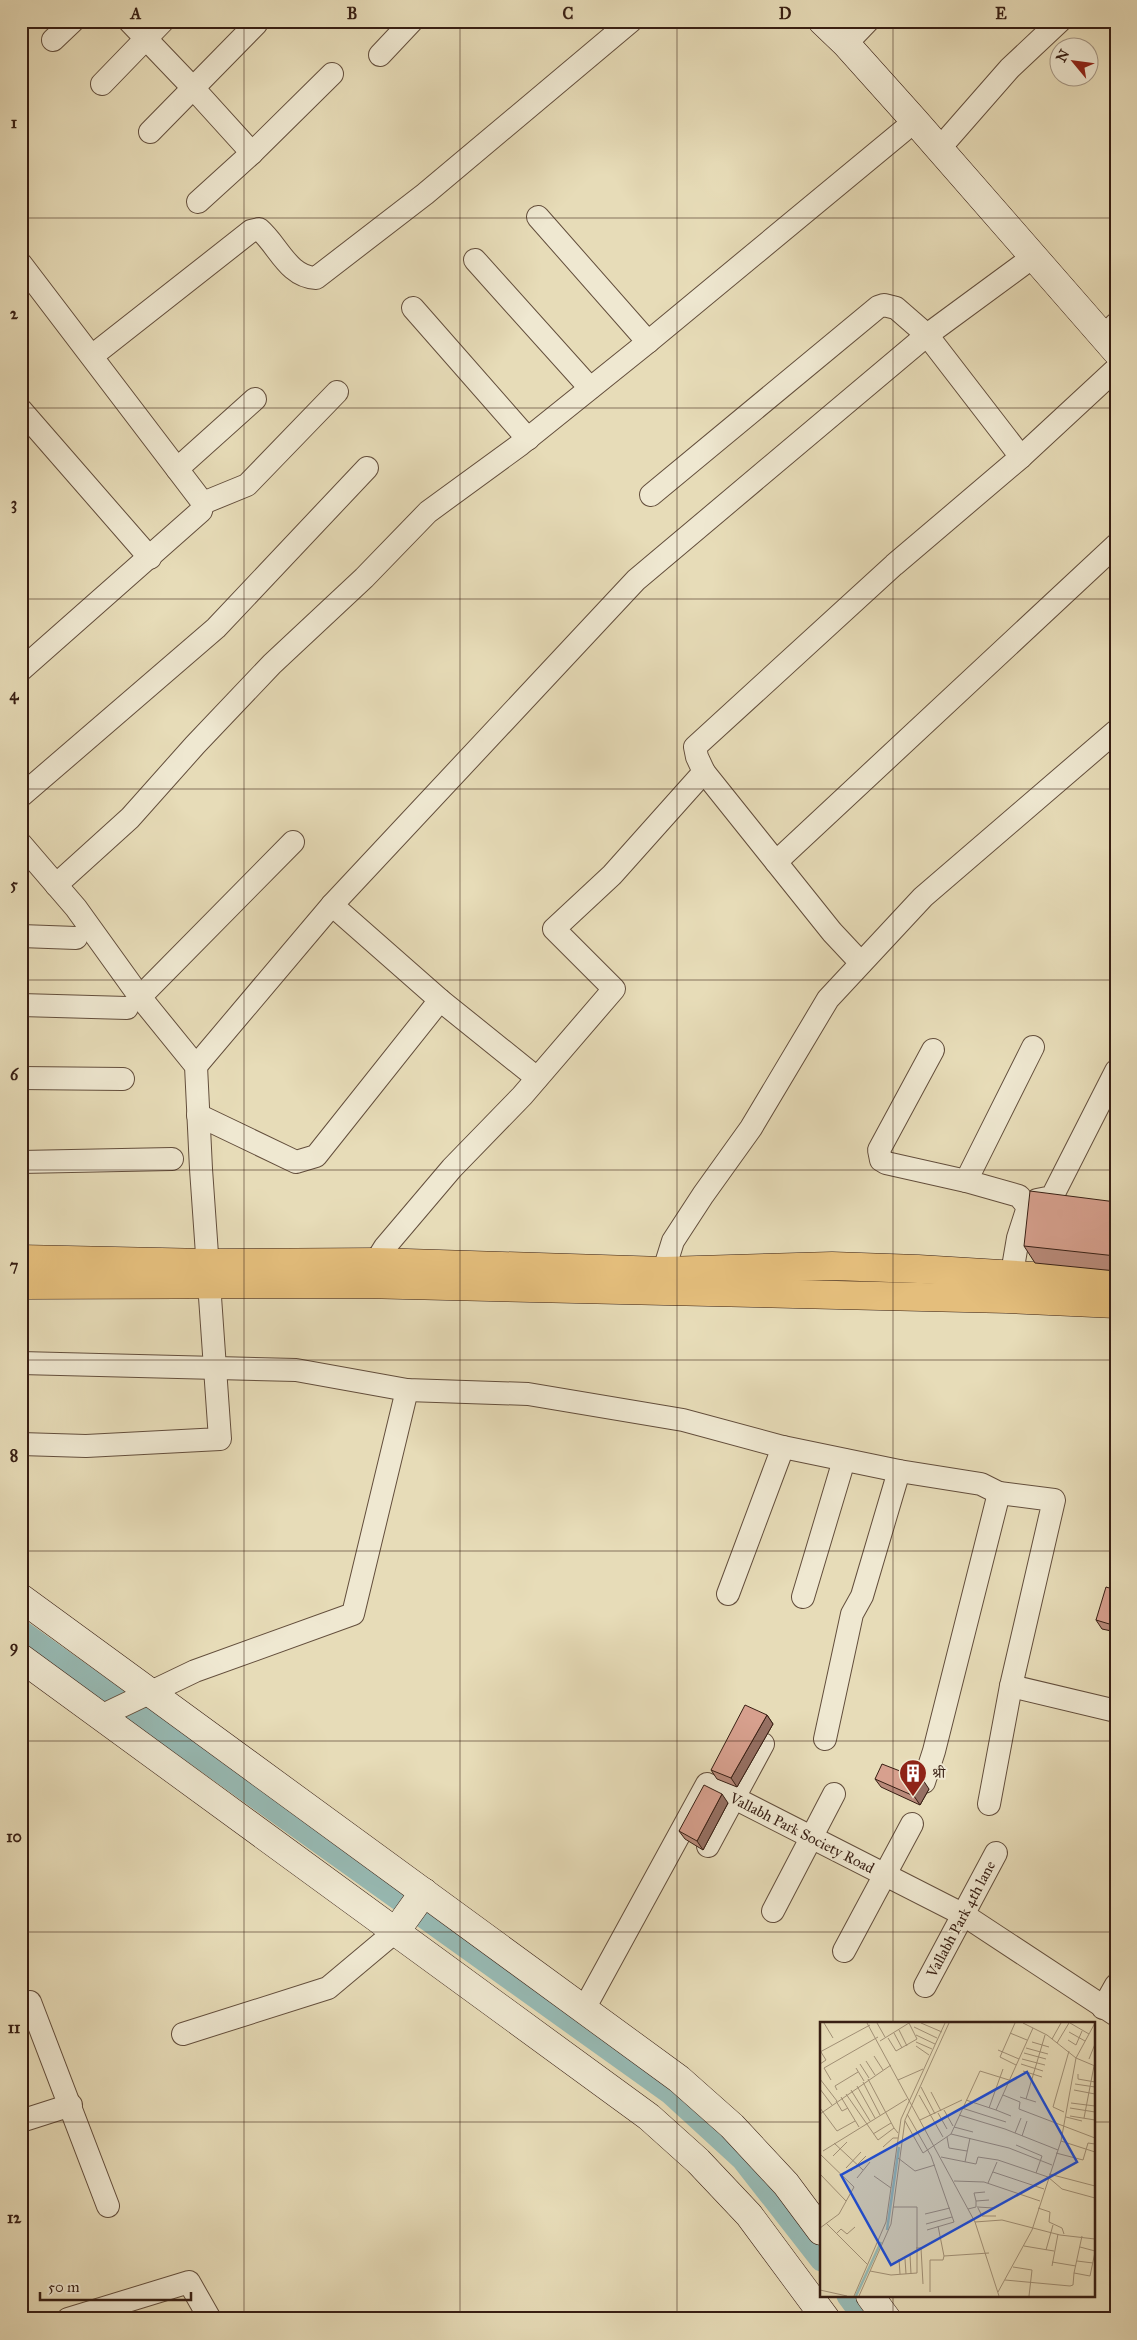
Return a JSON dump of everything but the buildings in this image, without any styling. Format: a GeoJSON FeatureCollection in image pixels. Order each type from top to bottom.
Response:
{"type":"FeatureCollection","features":[{"type":"Feature","properties":{"kind":"main road"},"geometry":{"type":"LineString","coordinates":[[21,1259],[208,1273]]}},
{"type":"Feature","properties":{"kind":"main road"},"geometry":{"type":"LineString","coordinates":[[21,1285],[208,1273],[368,1273],[661,1281],[1009,1287],[1116,1281]]}},
{"type":"Feature","properties":{"kind":"main road"},"geometry":{"type":"LineString","coordinates":[[1009,1287],[1116,1304]]}},
{"type":"Feature","properties":{"kind":"street"},"geometry":{"type":"LineString","coordinates":[[53,40],[73,21]]}},
{"type":"Feature","properties":{"kind":"street"},"geometry":{"type":"LineString","coordinates":[[129,21],[252,153]]}},
{"type":"Feature","properties":{"kind":"street"},"geometry":{"type":"LineString","coordinates":[[102,84],[163,21]]}},
{"type":"Feature","properties":{"kind":"street"},"geometry":{"type":"LineString","coordinates":[[380,54],[412,21]]}},
{"type":"Feature","properties":{"kind":"street"},"geometry":{"type":"LineString","coordinates":[[92,356],[251,231],[259,229],[297,272],[306,278],[316,278],[432,188],[631,21]]}},
{"type":"Feature","properties":{"kind":"street"},"geometry":{"type":"LineString","coordinates":[[822,21],[846,44],[915,121],[1033,257],[1111,338]]}},
{"type":"Feature","properties":{"kind":"street"},"geometry":{"type":"LineString","coordinates":[[846,44],[868,21]]}},
{"type":"Feature","properties":{"kind":"street"},"geometry":{"type":"LineString","coordinates":[[939,149],[1010,68],[1060,21]]}},
{"type":"Feature","properties":{"kind":"street"},"geometry":{"type":"LineString","coordinates":[[150,132],[256,24]]}},
{"type":"Feature","properties":{"kind":"street"},"geometry":{"type":"LineString","coordinates":[[198,202],[252,153],[332,74]]}},
{"type":"Feature","properties":{"kind":"street"},"geometry":{"type":"LineString","coordinates":[[56,885],[130,818],[195,745],[272,664],[364,578],[428,512],[528,439],[915,121]]}},
{"type":"Feature","properties":{"kind":"street"},"geometry":{"type":"LineString","coordinates":[[538,218],[648,342]]}},
{"type":"Feature","properties":{"kind":"street"},"geometry":{"type":"LineString","coordinates":[[196,1066],[332,905],[636,580],[927,335],[1033,257]]}},
{"type":"Feature","properties":{"kind":"street"},"geometry":{"type":"LineString","coordinates":[[475,260],[590,388]]}},
{"type":"Feature","properties":{"kind":"street"},"geometry":{"type":"LineString","coordinates":[[21,264],[203,503]]}},
{"type":"Feature","properties":{"kind":"street"},"geometry":{"type":"LineString","coordinates":[[651,494],[878,307],[884,305],[896,308],[927,335],[1020,457]]}},
{"type":"Feature","properties":{"kind":"street"},"geometry":{"type":"LineString","coordinates":[[413,308],[528,439]]}},
{"type":"Feature","properties":{"kind":"street"},"geometry":{"type":"LineString","coordinates":[[861,964],[832,932],[704,772],[697,757],[695,747],[894,565],[1020,457],[1116,369]]}},
{"type":"Feature","properties":{"kind":"street"},"geometry":{"type":"LineString","coordinates":[[203,503],[246,485],[337,392]]}},
{"type":"Feature","properties":{"kind":"street"},"geometry":{"type":"LineString","coordinates":[[177,469],[255,398]]}},
{"type":"Feature","properties":{"kind":"street"},"geometry":{"type":"LineString","coordinates":[[21,410],[150,558]]}},
{"type":"Feature","properties":{"kind":"street"},"geometry":{"type":"LineString","coordinates":[[21,796],[216,628],[367,468]]}},
{"type":"Feature","properties":{"kind":"street"},"geometry":{"type":"LineString","coordinates":[[21,670],[150,558],[201,511],[203,503]]}},
{"type":"Feature","properties":{"kind":"street"},"geometry":{"type":"LineString","coordinates":[[776,862],[1116,545]]}},
{"type":"Feature","properties":{"kind":"street"},"geometry":{"type":"LineString","coordinates":[[661,1281],[673,1241],[698,1202],[751,1128],[828,999],[923,897],[1116,731]]}},
{"type":"Feature","properties":{"kind":"street"},"geometry":{"type":"LineString","coordinates":[[368,1273],[385,1247],[452,1168],[537,1078],[614,989],[554,929],[612,875],[704,772]]}},
{"type":"Feature","properties":{"kind":"street"},"geometry":{"type":"LineString","coordinates":[[21,1005],[134,1003],[293,842]]}},
{"type":"Feature","properties":{"kind":"street"},"geometry":{"type":"LineString","coordinates":[[21,844],[76,908],[134,1003],[196,1066],[220,1439],[86,1446],[21,1444]]}},
{"type":"Feature","properties":{"kind":"street"},"geometry":{"type":"LineString","coordinates":[[332,905],[440,1000],[537,1078]]}},
{"type":"Feature","properties":{"kind":"street"},"geometry":{"type":"LineString","coordinates":[[21,936],[76,938]]}},
{"type":"Feature","properties":{"kind":"street"},"geometry":{"type":"LineString","coordinates":[[198,1115],[296,1162],[316,1156],[440,1000]]}},
{"type":"Feature","properties":{"kind":"street"},"geometry":{"type":"LineString","coordinates":[[966,1181],[1032,1047]]}},
{"type":"Feature","properties":{"kind":"street"},"geometry":{"type":"LineString","coordinates":[[933,1050],[879,1150],[881,1160],[886,1163],[966,1181],[1019,1196],[1028,1207]]}},
{"type":"Feature","properties":{"kind":"street"},"geometry":{"type":"LineString","coordinates":[[1009,1287],[1018,1238],[1028,1207],[1037,1200],[1061,1198],[1116,1071]]}},
{"type":"Feature","properties":{"kind":"street"},"geometry":{"type":"LineString","coordinates":[[21,1078],[123,1078]]}},
{"type":"Feature","properties":{"kind":"street"},"geometry":{"type":"LineString","coordinates":[[21,1162],[172,1159]]}},
{"type":"Feature","properties":{"kind":"street"},"geometry":{"type":"LineString","coordinates":[[21,1363],[296,1370],[407,1390],[528,1394],[682,1420],[783,1448],[899,1471],[981,1484],[999,1493],[1054,1500],[1011,1686],[989,1804]]}},
{"type":"Feature","properties":{"kind":"street"},"geometry":{"type":"LineString","coordinates":[[101,1716],[152,1693],[194,1671],[353,1614],[407,1390]]}},
{"type":"Feature","properties":{"kind":"street"},"geometry":{"type":"LineString","coordinates":[[728,1594],[783,1448]]}},
{"type":"Feature","properties":{"kind":"street"},"geometry":{"type":"LineString","coordinates":[[803,1597],[844,1460]]}},
{"type":"Feature","properties":{"kind":"street"},"geometry":{"type":"LineString","coordinates":[[825,1739],[852,1614],[862,1596],[899,1471]]}},
{"type":"Feature","properties":{"kind":"street"},"geometry":{"type":"LineString","coordinates":[[924,1782],[934,1751],[999,1493]]}},
{"type":"Feature","properties":{"kind":"street"},"geometry":{"type":"LineString","coordinates":[[21,1598],[679,2079],[732,2126],[786,2184],[820,2230]]}},
{"type":"Feature","properties":{"kind":"street"},"geometry":{"type":"LineString","coordinates":[[21,1658],[649,2117],[698,2160],[749,2216],[826,2319]]}},
{"type":"Feature","properties":{"kind":"street"},"geometry":{"type":"LineString","coordinates":[[1011,1686],[1116,1711]]}},
{"type":"Feature","properties":{"kind":"street"},"geometry":{"type":"LineString","coordinates":[[708,1846],[764,1744]]}},
{"type":"Feature","properties":{"kind":"street","name":"Vallabh Park Society Road"},"geometry":{"type":"LineString","coordinates":[[584,2010],[711,1776],[734,1798],[964,1915],[1109,2011]]}},
{"type":"Feature","properties":{"kind":"street"},"geometry":{"type":"LineString","coordinates":[[773,1911],[834,1794]]}},
{"type":"Feature","properties":{"kind":"street"},"geometry":{"type":"LineString","coordinates":[[844,1951],[912,1824]]}},
{"type":"Feature","properties":{"kind":"street","name":"Vallabh Park 4th lane"},"geometry":{"type":"LineString","coordinates":[[925,1986],[996,1853]]}},
{"type":"Feature","properties":{"kind":"street"},"geometry":{"type":"LineString","coordinates":[[183,2034],[328,1988],[396,1931],[424,1893]]}},
{"type":"Feature","properties":{"kind":"street"},"geometry":{"type":"LineString","coordinates":[[1109,2011],[1116,1985]]}},
{"type":"Feature","properties":{"kind":"street"},"geometry":{"type":"LineString","coordinates":[[30,2002],[71,2105],[108,2206]]}},
{"type":"Feature","properties":{"kind":"street"},"geometry":{"type":"LineString","coordinates":[[21,2121],[71,2105]]}},
{"type":"Feature","properties":{"kind":"street"},"geometry":{"type":"LineString","coordinates":[[68,2319],[189,2282],[210,2319]]}},
{"type":"Feature","properties":{"kind":"street"},"geometry":{"type":"LineString","coordinates":[[871,2298],[887,2319]]}},
{"type":"Feature","properties":{"kind":"waterway"},"geometry":{"type":"LineString","coordinates":[[21,1630],[670,2094],[742,2160],[820,2260]]}},
{"type":"Feature","properties":{"kind":"waterway"},"geometry":{"type":"LineString","coordinates":[[848,2298],[864,2319]]}},
{"type":"Feature","properties":{"kind":"place","name":"श्री"},"geometry":{"type":"Point","coordinates":[913,1797]}}]}
